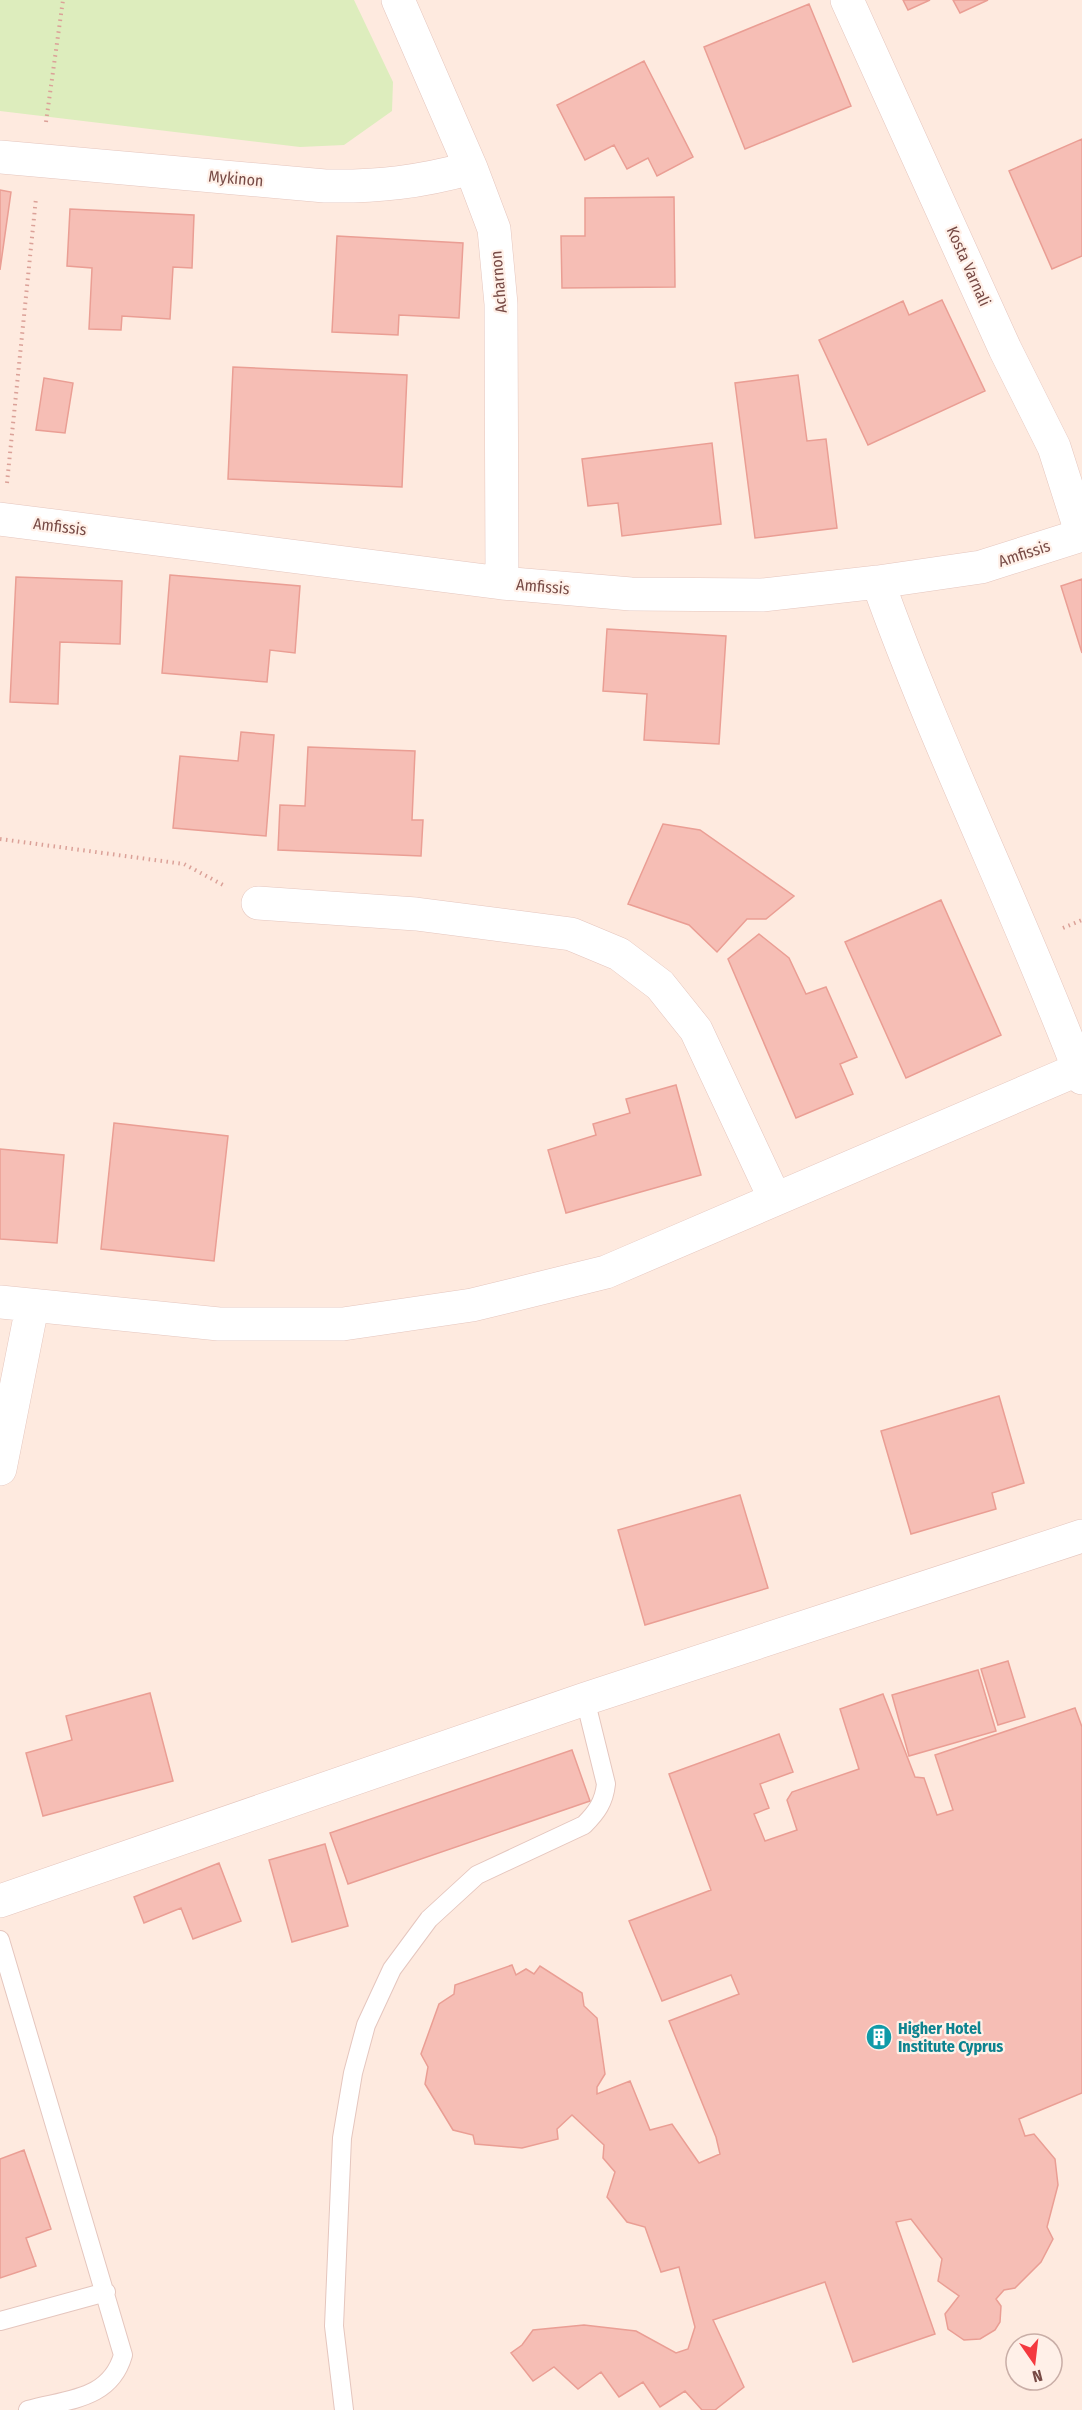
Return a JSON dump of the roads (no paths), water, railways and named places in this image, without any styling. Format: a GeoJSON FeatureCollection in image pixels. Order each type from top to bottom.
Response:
{"type":"FeatureCollection","features":[{"type":"Feature","properties":{"kind":"street","name":"Acharnon"},"geometry":{"type":"LineString","coordinates":[[398,0],[471,168],[494,229],[501,304],[502,583]]}},
{"type":"Feature","properties":{"kind":"street","name":"Kosta Varnali"},"geometry":{"type":"LineString","coordinates":[[846,0],[1005,349],[1054,447],[1082,535]]}},
{"type":"Feature","properties":{"kind":"street","name":"Mykinon"},"geometry":{"type":"LineString","coordinates":[[0,157],[325,186],[378,187],[427,180],[471,168]]}},
{"type":"Feature","properties":{"kind":"street","name":"Amfissis"},"geometry":{"type":"LineString","coordinates":[[2,519],[502,583],[632,594],[762,595],[878,582],[981,567],[1082,535]]}},
{"type":"Feature","properties":{"kind":"street"},"geometry":{"type":"LineString","coordinates":[[0,1302],[219,1324],[343,1324],[472,1305],[606,1272],[775,1199],[1080,1074],[958,778],[906,660],[878,582]]}},
{"type":"Feature","properties":{"kind":"street"},"geometry":{"type":"LineString","coordinates":[[258,903],[416,914],[571,934],[619,954],[660,985],[696,1030],[775,1199]]}},
{"type":"Feature","properties":{"kind":"street"},"geometry":{"type":"LineString","coordinates":[[0,1469],[32,1307]]}},
{"type":"Feature","properties":{"kind":"street"},"geometry":{"type":"LineString","coordinates":[[0,1901],[585,1699],[1082,1536]]}},
{"type":"Feature","properties":{"kind":"lane"},"geometry":{"type":"LineString","coordinates":[[344,2410],[334,2326],[342,2138],[353,2073],[366,2025],[392,1969],[437,1912],[477,1875],[584,1825],[596,1813],[605,1798],[606,1784],[585,1699]]}},
{"type":"Feature","properties":{"kind":"lane"},"geometry":{"type":"LineString","coordinates":[[0,1940],[123,2355],[112,2381],[101,2390],[28,2410]]}},
{"type":"Feature","properties":{"kind":"lane"},"geometry":{"type":"LineString","coordinates":[[0,2321],[106,2292]]}},
{"type":"Feature","properties":{"kind":"place","name":"Higher Hotel Institute Cyprus"},"geometry":{"type":"Point","coordinates":[879,2037]}}]}
